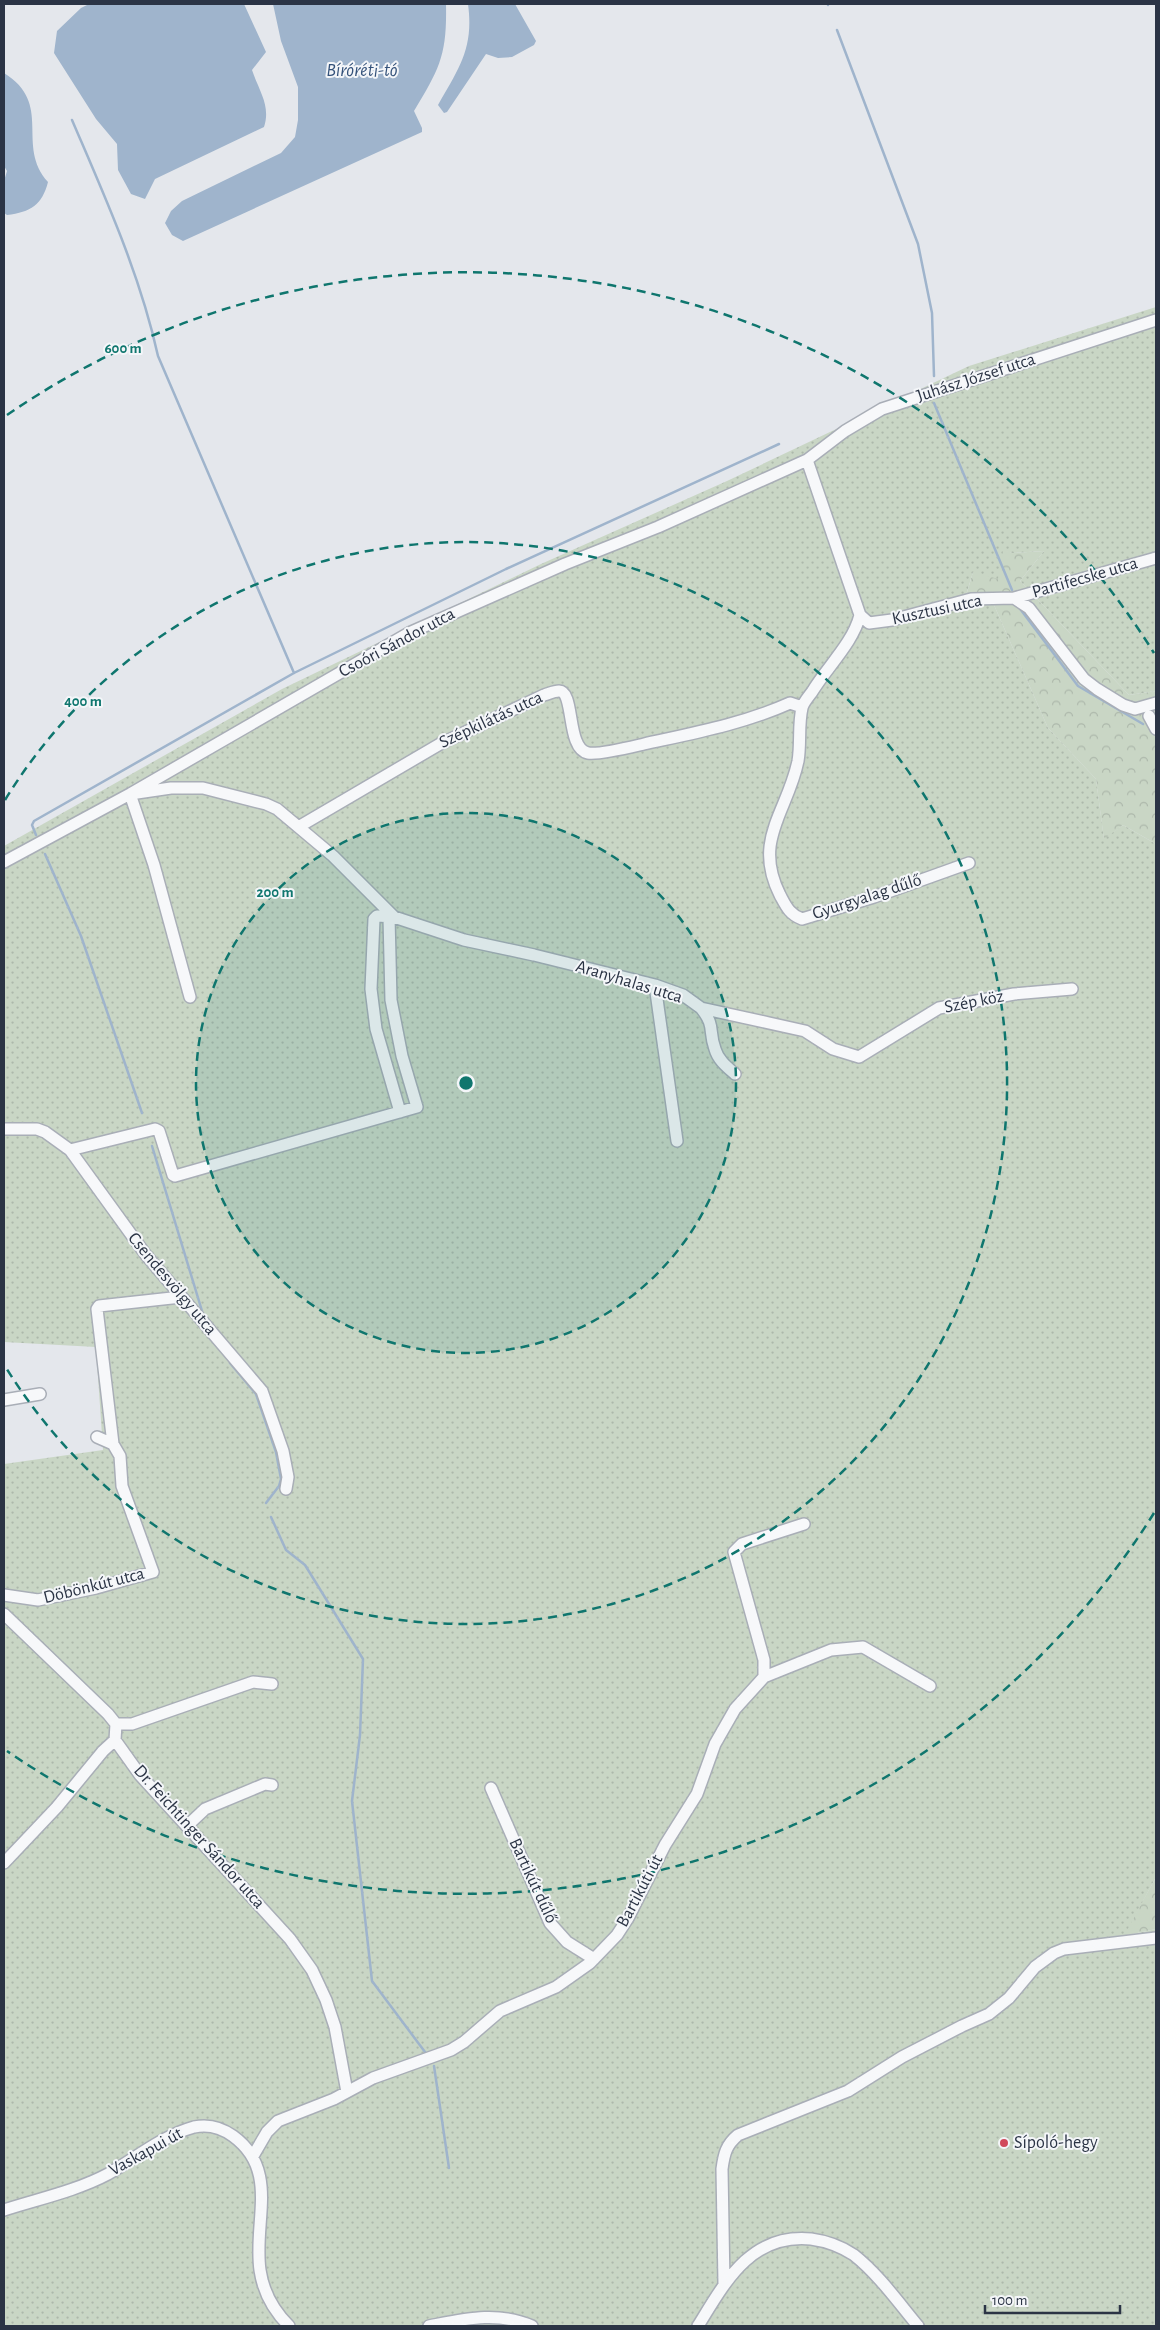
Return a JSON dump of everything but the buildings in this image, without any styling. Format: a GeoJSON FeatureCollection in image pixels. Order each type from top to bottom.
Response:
{"type":"FeatureCollection","features":[{"type":"Feature","properties":{"kind":"street","name":"Juhász József utca"},"geometry":{"type":"LineString","coordinates":[[807,460],[845,431],[882,409],[1156,320]]}},
{"type":"Feature","properties":{"kind":"street"},"geometry":{"type":"LineString","coordinates":[[807,460],[860,615]]}},
{"type":"Feature","properties":{"kind":"street","name":"Csoóri Sándor utca"},"geometry":{"type":"LineString","coordinates":[[4,862],[130,794],[409,633],[565,564],[658,527],[807,460]]}},
{"type":"Feature","properties":{"kind":"street","name":"Partifecske utca"},"geometry":{"type":"LineString","coordinates":[[1014,598],[1156,558]]}},
{"type":"Feature","properties":{"kind":"street"},"geometry":{"type":"LineString","coordinates":[[1014,598],[1022,602],[1044,626],[1084,679],[1123,705],[1135,709],[1156,703]]}},
{"type":"Feature","properties":{"kind":"street","name":"Kusztusi utca"},"geometry":{"type":"LineString","coordinates":[[860,615],[864,621],[870,623],[892,620],[971,599],[1014,598]]}},
{"type":"Feature","properties":{"kind":"street","name":"Gyurgyalag dűlő"},"geometry":{"type":"LineString","coordinates":[[860,615],[858,624],[847,642],[802,708],[798,761],[787,794],[774,823],[769,848],[772,879],[793,916],[802,918],[874,897],[969,863]]}},
{"type":"Feature","properties":{"kind":"street","name":"Szépkilátás utca"},"geometry":{"type":"LineString","coordinates":[[300,826],[440,744],[544,695],[559,691],[566,699],[575,740],[580,747],[589,753],[617,750],[724,726],[762,715],[790,703],[802,708]]}},
{"type":"Feature","properties":{"kind":"street"},"geometry":{"type":"LineString","coordinates":[[1149,716],[1156,729]]}},
{"type":"Feature","properties":{"kind":"street","name":"Aranyhalas utca"},"geometry":{"type":"LineString","coordinates":[[130,794],[171,788],[204,788],[266,804],[277,809],[300,826],[333,856],[391,917],[464,940],[655,985],[683,995],[701,1008],[805,1031],[833,1049],[859,1057]]}},
{"type":"Feature","properties":{"kind":"street"},"geometry":{"type":"LineString","coordinates":[[130,794],[154,865],[190,997]]}},
{"type":"Feature","properties":{"kind":"street"},"geometry":{"type":"LineString","coordinates":[[70,1150],[155,1129],[159,1131],[173,1175],[176,1176],[400,1112],[417,1107],[402,1056],[391,1000],[391,917],[377,916],[374,919],[371,990],[376,1029],[400,1112]]}},
{"type":"Feature","properties":{"kind":"street"},"geometry":{"type":"LineString","coordinates":[[655,985],[677,1141]]}},
{"type":"Feature","properties":{"kind":"street","name":"Szép köz"},"geometry":{"type":"LineString","coordinates":[[859,1057],[938,1008],[1014,994],[1072,989]]}},
{"type":"Feature","properties":{"kind":"street"},"geometry":{"type":"LineString","coordinates":[[701,1008],[712,1024],[715,1050],[720,1059],[735,1074]]}},
{"type":"Feature","properties":{"kind":"street","name":"Csendesvölgy utca"},"geometry":{"type":"LineString","coordinates":[[4,1129],[37,1129],[45,1132],[70,1150],[104,1200],[181,1297],[262,1391],[283,1451],[288,1477],[286,1489]]}},
{"type":"Feature","properties":{"kind":"street"},"geometry":{"type":"LineString","coordinates":[[113,1444],[97,1310],[99,1306],[181,1297]]}},
{"type":"Feature","properties":{"kind":"street"},"geometry":{"type":"LineString","coordinates":[[4,1400],[40,1394]]}},
{"type":"Feature","properties":{"kind":"street"},"geometry":{"type":"LineString","coordinates":[[97,1437],[113,1444]]}},
{"type":"Feature","properties":{"kind":"street","name":"Döbönkút utca"},"geometry":{"type":"LineString","coordinates":[[4,1595],[38,1600],[96,1588],[153,1572],[122,1486],[120,1456],[113,1444]]}},
{"type":"Feature","properties":{"kind":"street"},"geometry":{"type":"LineString","coordinates":[[804,1524],[742,1544],[734,1552],[764,1660],[764,1677],[831,1650],[863,1647],[930,1686]]}},
{"type":"Feature","properties":{"kind":"street"},"geometry":{"type":"LineString","coordinates":[[4,1614],[88,1694],[116,1724],[115,1740],[103,1751],[57,1807],[4,1863]]}},
{"type":"Feature","properties":{"kind":"street","name":"Bartikúti út"},"geometry":{"type":"LineString","coordinates":[[253,2156],[267,2132],[278,2121],[347,2092],[373,2078],[457,2047],[500,2011],[556,1987],[594,1959],[628,1918],[665,1844],[697,1794],[715,1744],[735,1709],[764,1677]]}},
{"type":"Feature","properties":{"kind":"street"},"geometry":{"type":"LineString","coordinates":[[116,1724],[132,1724],[253,1682],[272,1684]]}},
{"type":"Feature","properties":{"kind":"street","name":"Dr. Feichtinger Sándor utca"},"geometry":{"type":"LineString","coordinates":[[115,1740],[140,1775],[188,1825],[290,1939],[312,1970],[326,2000],[335,2027],[347,2092]]}},
{"type":"Feature","properties":{"kind":"street"},"geometry":{"type":"LineString","coordinates":[[188,1825],[205,1809],[265,1784],[272,1785]]}},
{"type":"Feature","properties":{"kind":"street","name":"Bartikút dűlő"},"geometry":{"type":"LineString","coordinates":[[491,1788],[550,1923],[567,1942],[594,1959]]}},
{"type":"Feature","properties":{"kind":"street"},"geometry":{"type":"LineString","coordinates":[[724,2284],[722,2169],[724,2152],[728,2142],[738,2135],[848,2091],[902,2057],[989,2014],[1009,1998],[1035,1967],[1054,1953],[1064,1949],[1156,1938]]}},
{"type":"Feature","properties":{"kind":"street","name":"Vaskapui út"},"geometry":{"type":"LineString","coordinates":[[4,2210],[106,2175],[168,2137],[197,2127],[212,2127],[226,2131],[240,2141],[253,2156],[262,2184],[260,2268],[262,2281],[276,2311],[289,2326]]}},
{"type":"Feature","properties":{"kind":"street"},"geometry":{"type":"LineString","coordinates":[[698,2326],[724,2284],[751,2255],[773,2243],[796,2238],[834,2245],[852,2254],[864,2264],[918,2326]]}},
{"type":"Feature","properties":{"kind":"street"},"geometry":{"type":"LineString","coordinates":[[430,2326],[482,2316],[502,2317],[532,2326]]}},
{"type":"Feature","properties":{"kind":"green space"},"geometry":{"type":"Polygon","coordinates":[[[1156,307],[1156,691],[1129,695],[1020,581],[1044,551],[1013,553],[1003,551],[998,579],[973,572],[961,612],[988,600],[994,605],[1048,728],[1096,779],[1104,839],[1123,825],[1156,844],[1156,1877],[1124,1936],[1156,1929],[1156,2326],[4,2326],[4,1464],[103,1450],[96,1347],[4,1342],[4,846],[282,689],[541,564],[727,481],[969,366],[1156,307]]]}},
{"type":"Feature","properties":{"kind":"green space"},"geometry":{"type":"Polygon","coordinates":[[[1003,550],[1013,553],[1044,551],[1020,581],[1129,695],[1156,691],[1156,844],[1123,825],[1104,840],[1096,779],[1048,728],[994,605],[961,613],[973,572],[1003,550]]]}},
{"type":"Feature","properties":{"kind":"green space"},"geometry":{"type":"Polygon","coordinates":[[[1156,1877],[1156,1929],[1123,1936],[1155,1879],[1156,1877]]]}},
{"type":"Feature","properties":{"kind":"water"},"geometry":{"type":"Polygon","coordinates":[[[89,4],[244,4],[266,52],[252,70],[265,105],[266,119],[264,127],[155,179],[145,199],[131,194],[118,170],[117,144],[96,119],[54,53],[57,31],[81,8],[89,4]]]}},
{"type":"Feature","properties":{"kind":"water","name":"Bíróréti-tó"},"geometry":{"type":"Polygon","coordinates":[[[273,4],[446,4],[445,36],[440,60],[436,72],[414,111],[422,132],[183,241],[172,235],[165,223],[171,211],[182,201],[281,153],[295,137],[298,120],[298,87],[281,41],[273,4]]]}},
{"type":"Feature","properties":{"kind":"water"},"geometry":{"type":"Polygon","coordinates":[[[468,4],[515,4],[536,41],[534,45],[512,57],[498,58],[486,54],[447,112],[444,113],[438,105],[458,68],[467,46],[469,33],[468,4]]]}},
{"type":"Feature","properties":{"kind":"water"},"geometry":{"type":"Polygon","coordinates":[[[4,73],[19,85],[27,98],[31,111],[34,154],[39,168],[48,182],[39,202],[23,212],[7,215],[4,213],[4,181],[7,171],[4,166],[4,73]]]}},
{"type":"Feature","properties":{"kind":"waterway"},"geometry":{"type":"LineString","coordinates":[[837,30],[918,244],[932,313],[934,376]]}},
{"type":"Feature","properties":{"kind":"waterway"},"geometry":{"type":"LineString","coordinates":[[72,120],[132,266],[142,295],[158,356],[294,673]]}},
{"type":"Feature","properties":{"kind":"waterway"},"geometry":{"type":"LineString","coordinates":[[934,403],[1012,590]]}},
{"type":"Feature","properties":{"kind":"waterway"},"geometry":{"type":"LineString","coordinates":[[36,835],[32,825],[34,821],[294,673],[506,569],[779,444]]}},
{"type":"Feature","properties":{"kind":"waterway"},"geometry":{"type":"LineString","coordinates":[[1018,606],[1078,686],[1143,724]]}},
{"type":"Feature","properties":{"kind":"waterway"},"geometry":{"type":"LineString","coordinates":[[45,854],[81,936],[142,1113]]}},
{"type":"Feature","properties":{"kind":"waterway"},"geometry":{"type":"LineString","coordinates":[[152,1146],[202,1311]]}},
{"type":"Feature","properties":{"kind":"waterway"},"geometry":{"type":"LineString","coordinates":[[230,1363],[256,1394],[276,1452],[281,1479],[279,1486],[266,1503]]}},
{"type":"Feature","properties":{"kind":"waterway"},"geometry":{"type":"LineString","coordinates":[[271,1517],[286,1550],[305,1565],[363,1659],[360,1735],[352,1801],[372,1981],[425,2052]]}},
{"type":"Feature","properties":{"kind":"waterway"},"geometry":{"type":"LineString","coordinates":[[434,2066],[449,2168]]}},
{"type":"Feature","properties":{"kind":"place","name":"Sípoló-hegy"},"geometry":{"type":"Point","coordinates":[1004,2143]}}]}
